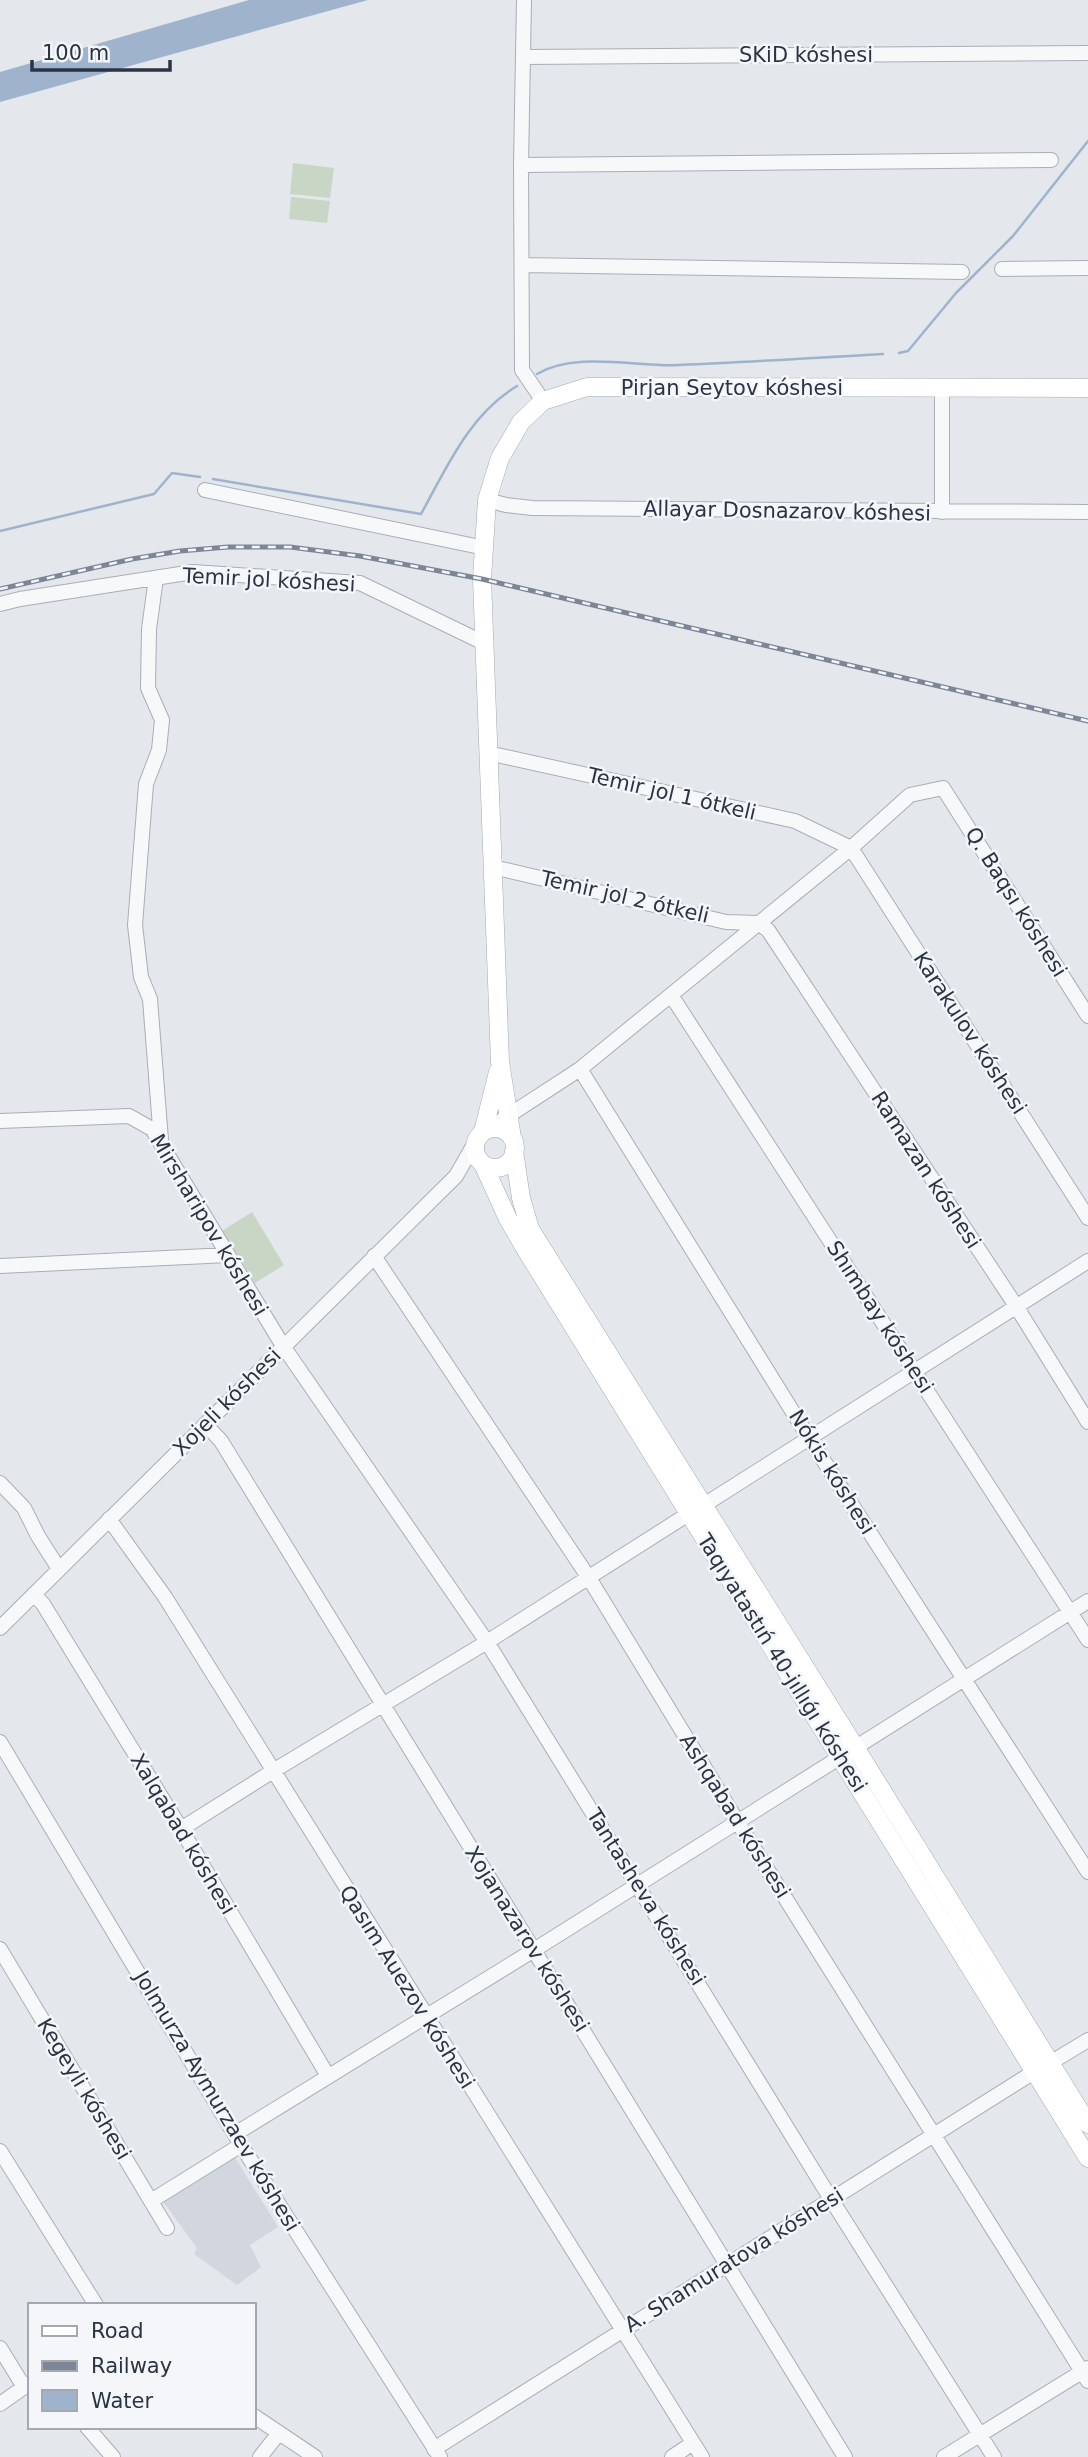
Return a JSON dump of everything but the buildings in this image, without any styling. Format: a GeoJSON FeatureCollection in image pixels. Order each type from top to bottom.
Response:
{"type":"FeatureCollection","features":[{"type":"Feature","properties":{"kind":"main road","name":"Pirjan Seytov kóshesi"},"geometry":{"type":"LineString","coordinates":[[500,1062],[482,579],[487,500],[500,458],[521,422],[543,401],[587,387],[1088,388]]}},
{"type":"Feature","properties":{"kind":"main road","name":"Taqıyatastıń 40-jıllıǵı kóshesi"},"geometry":{"type":"LineString","coordinates":[[500,1062],[521,1198],[530,1228],[697,1509],[1042,2067],[1088,2158]]}},
{"type":"Feature","properties":{"kind":"main road"},"geometry":{"type":"LineString","coordinates":[[482,1134],[499,1129],[513,1145],[508,1163],[496,1168],[483,1164],[476,1154],[500,1062]]}},
{"type":"Feature","properties":{"kind":"main road","name":"Taqıyatastıń 40-jıllıǵı kóshesi"},"geometry":{"type":"LineString","coordinates":[[483,1164],[508,1219],[526,1250],[697,1509]]}},
{"type":"Feature","properties":{"kind":"main road","name":"Taqıyatastıń 40-jıllıǵı kóshesi"},"geometry":{"type":"LineString","coordinates":[[1042,2067],[1088,2124]]}},
{"type":"Feature","properties":{"kind":"street"},"geometry":{"type":"LineString","coordinates":[[524,0],[521,165],[522,370],[543,401]]}},
{"type":"Feature","properties":{"kind":"street","name":"SKiD kóshesi"},"geometry":{"type":"LineString","coordinates":[[523,57],[1088,53]]}},
{"type":"Feature","properties":{"kind":"street"},"geometry":{"type":"LineString","coordinates":[[521,165],[1051,160]]}},
{"type":"Feature","properties":{"kind":"street"},"geometry":{"type":"LineString","coordinates":[[522,265],[962,272]]}},
{"type":"Feature","properties":{"kind":"street"},"geometry":{"type":"LineString","coordinates":[[1002,269],[1088,268]]}},
{"type":"Feature","properties":{"kind":"street"},"geometry":{"type":"LineString","coordinates":[[942,389],[942,512]]}},
{"type":"Feature","properties":{"kind":"street"},"geometry":{"type":"LineString","coordinates":[[205,490],[485,548]]}},
{"type":"Feature","properties":{"kind":"street","name":"Allayar Dosnazarov kóshesi"},"geometry":{"type":"LineString","coordinates":[[487,500],[532,508],[1088,512]]}},
{"type":"Feature","properties":{"kind":"street","name":"Temir jol kóshesi"},"geometry":{"type":"LineString","coordinates":[[0,604],[192,572],[360,583],[484,643]]}},
{"type":"Feature","properties":{"kind":"street"},"geometry":{"type":"LineString","coordinates":[[156,578],[149,629],[148,688],[162,720],[159,750],[146,784],[135,925],[141,976],[150,999],[161,1144]]}},
{"type":"Feature","properties":{"kind":"street","name":"Temir jol 1 ótkeli"},"geometry":{"type":"LineString","coordinates":[[488,753],[794,821],[851,848]]}},
{"type":"Feature","properties":{"kind":"street","name":"Q. Baqsı kóshesi"},"geometry":{"type":"LineString","coordinates":[[851,848],[910,794],[943,788],[1088,1016]]}},
{"type":"Feature","properties":{"kind":"street"},"geometry":{"type":"LineString","coordinates":[[456,1176],[482,1134],[580,1069],[851,848]]}},
{"type":"Feature","properties":{"kind":"street","name":"Karakulov kóshesi"},"geometry":{"type":"LineString","coordinates":[[851,848],[1088,1218]]}},
{"type":"Feature","properties":{"kind":"street","name":"Temir jol 2 ótkeli"},"geometry":{"type":"LineString","coordinates":[[493,867],[726,922],[758,923]]}},
{"type":"Feature","properties":{"kind":"street","name":"Ramazan kóshesi"},"geometry":{"type":"LineString","coordinates":[[758,923],[768,930],[1016,1307],[1088,1422]]}},
{"type":"Feature","properties":{"kind":"street","name":"Shımbay kóshesi"},"geometry":{"type":"LineString","coordinates":[[671,995],[1088,1640]]}},
{"type":"Feature","properties":{"kind":"street","name":"Nókis kóshesi"},"geometry":{"type":"LineString","coordinates":[[580,1069],[809,1438],[1088,1872]]}},
{"type":"Feature","properties":{"kind":"street","name":"Mirsharipov kóshesi"},"geometry":{"type":"LineString","coordinates":[[0,1121],[129,1116],[152,1129],[283,1346]]}},
{"type":"Feature","properties":{"kind":"street"},"geometry":{"type":"LineString","coordinates":[[456,1176],[483,1164]]}},
{"type":"Feature","properties":{"kind":"street","name":"Xojeli kóshesi"},"geometry":{"type":"LineString","coordinates":[[0,1628],[456,1176]]}},
{"type":"Feature","properties":{"kind":"street"},"geometry":{"type":"LineString","coordinates":[[0,1266],[228,1255]]}},
{"type":"Feature","properties":{"kind":"street","name":"Ashqabad kóshesi"},"geometry":{"type":"LineString","coordinates":[[374,1255],[589,1578],[737,1821],[1086,2373]]}},
{"type":"Feature","properties":{"kind":"street"},"geometry":{"type":"LineString","coordinates":[[181,1829],[487,1642],[1088,1261]]}},
{"type":"Feature","properties":{"kind":"street","name":"Tantasheva kóshesi"},"geometry":{"type":"LineString","coordinates":[[283,1346],[487,1642],[639,1884],[831,2199],[994,2457]]}},
{"type":"Feature","properties":{"kind":"street","name":"Xojanazarov kóshesi"},"geometry":{"type":"LineString","coordinates":[[205,1424],[221,1441],[845,2457]]}},
{"type":"Feature","properties":{"kind":"street"},"geometry":{"type":"LineString","coordinates":[[0,1483],[24,1507],[59,1569]]}},
{"type":"Feature","properties":{"kind":"street","name":"Qasım Auezov kóshesi"},"geometry":{"type":"LineString","coordinates":[[109,1519],[165,1597],[702,2457]]}},
{"type":"Feature","properties":{"kind":"street","name":"Xalqabad kóshesi"},"geometry":{"type":"LineString","coordinates":[[34,1594],[43,1604],[181,1829],[328,2076]]}},
{"type":"Feature","properties":{"kind":"street"},"geometry":{"type":"LineString","coordinates":[[151,2201],[328,2076],[534,1950],[1088,1601]]}},
{"type":"Feature","properties":{"kind":"street","name":"Jolmurza Aymurzaev kóshesi"},"geometry":{"type":"LineString","coordinates":[[0,1742],[238,2139],[437,2453]]}},
{"type":"Feature","properties":{"kind":"street","name":"Kegeyli kóshesi"},"geometry":{"type":"LineString","coordinates":[[0,1949],[167,2228]]}},
{"type":"Feature","properties":{"kind":"street","name":"A. Shamuratova kóshesi"},"geometry":{"type":"LineString","coordinates":[[437,2453],[623,2330],[1088,2040]]}},
{"type":"Feature","properties":{"kind":"street"},"geometry":{"type":"LineString","coordinates":[[0,2151],[95,2303]]}},
{"type":"Feature","properties":{"kind":"street"},"geometry":{"type":"LineString","coordinates":[[0,2348],[27,2385],[0,2404]]}},
{"type":"Feature","properties":{"kind":"street"},"geometry":{"type":"LineString","coordinates":[[944,2457],[1086,2373]]}},
{"type":"Feature","properties":{"kind":"street"},"geometry":{"type":"LineString","coordinates":[[256,2417],[316,2457]]}},
{"type":"Feature","properties":{"kind":"street"},"geometry":{"type":"LineString","coordinates":[[89,2429],[113,2457]]}},
{"type":"Feature","properties":{"kind":"street"},"geometry":{"type":"LineString","coordinates":[[260,2457],[279,2433]]}},
{"type":"Feature","properties":{"kind":"street"},"geometry":{"type":"LineString","coordinates":[[672,2457],[694,2443]]}},
{"type":"Feature","properties":{"kind":"shaded area"},"geometry":{"type":"Polygon","coordinates":[[[234,2156],[278,2227],[250,2245],[261,2267],[237,2285],[194,2254],[197,2248],[162,2200],[234,2156]]]}},
{"type":"Feature","properties":{"kind":"green space"},"geometry":{"type":"Polygon","coordinates":[[[293,163],[334,168],[330,198],[290,194],[293,163]]]}},
{"type":"Feature","properties":{"kind":"green space"},"geometry":{"type":"Polygon","coordinates":[[[291,197],[330,201],[327,223],[289,219],[291,197]]]}},
{"type":"Feature","properties":{"kind":"green space"},"geometry":{"type":"Polygon","coordinates":[[[252,1212],[284,1265],[255,1283],[222,1231],[252,1212]]]}},
{"type":"Feature","properties":{"kind":"water"},"geometry":{"type":"Polygon","coordinates":[[[249,0],[368,0],[0,102],[0,72],[249,0]]]}},
{"type":"Feature","properties":{"kind":"waterway"},"geometry":{"type":"LineString","coordinates":[[899,353],[908,351],[956,293],[1013,236],[1088,141]]}},
{"type":"Feature","properties":{"kind":"waterway"},"geometry":{"type":"LineString","coordinates":[[537,374],[569,363],[679,365],[883,354]]}},
{"type":"Feature","properties":{"kind":"waterway"},"geometry":{"type":"LineString","coordinates":[[213,479],[421,514],[450,460],[472,427],[500,398],[517,386]]}},
{"type":"Feature","properties":{"kind":"waterway"},"geometry":{"type":"LineString","coordinates":[[0,531],[154,494],[172,473],[200,477]]}},
{"type":"Feature","properties":{"kind":"railway"},"geometry":{"type":"LineString","coordinates":[[0,589],[180,551],[228,547],[290,547],[360,556],[482,579],[1088,721]]}}]}
